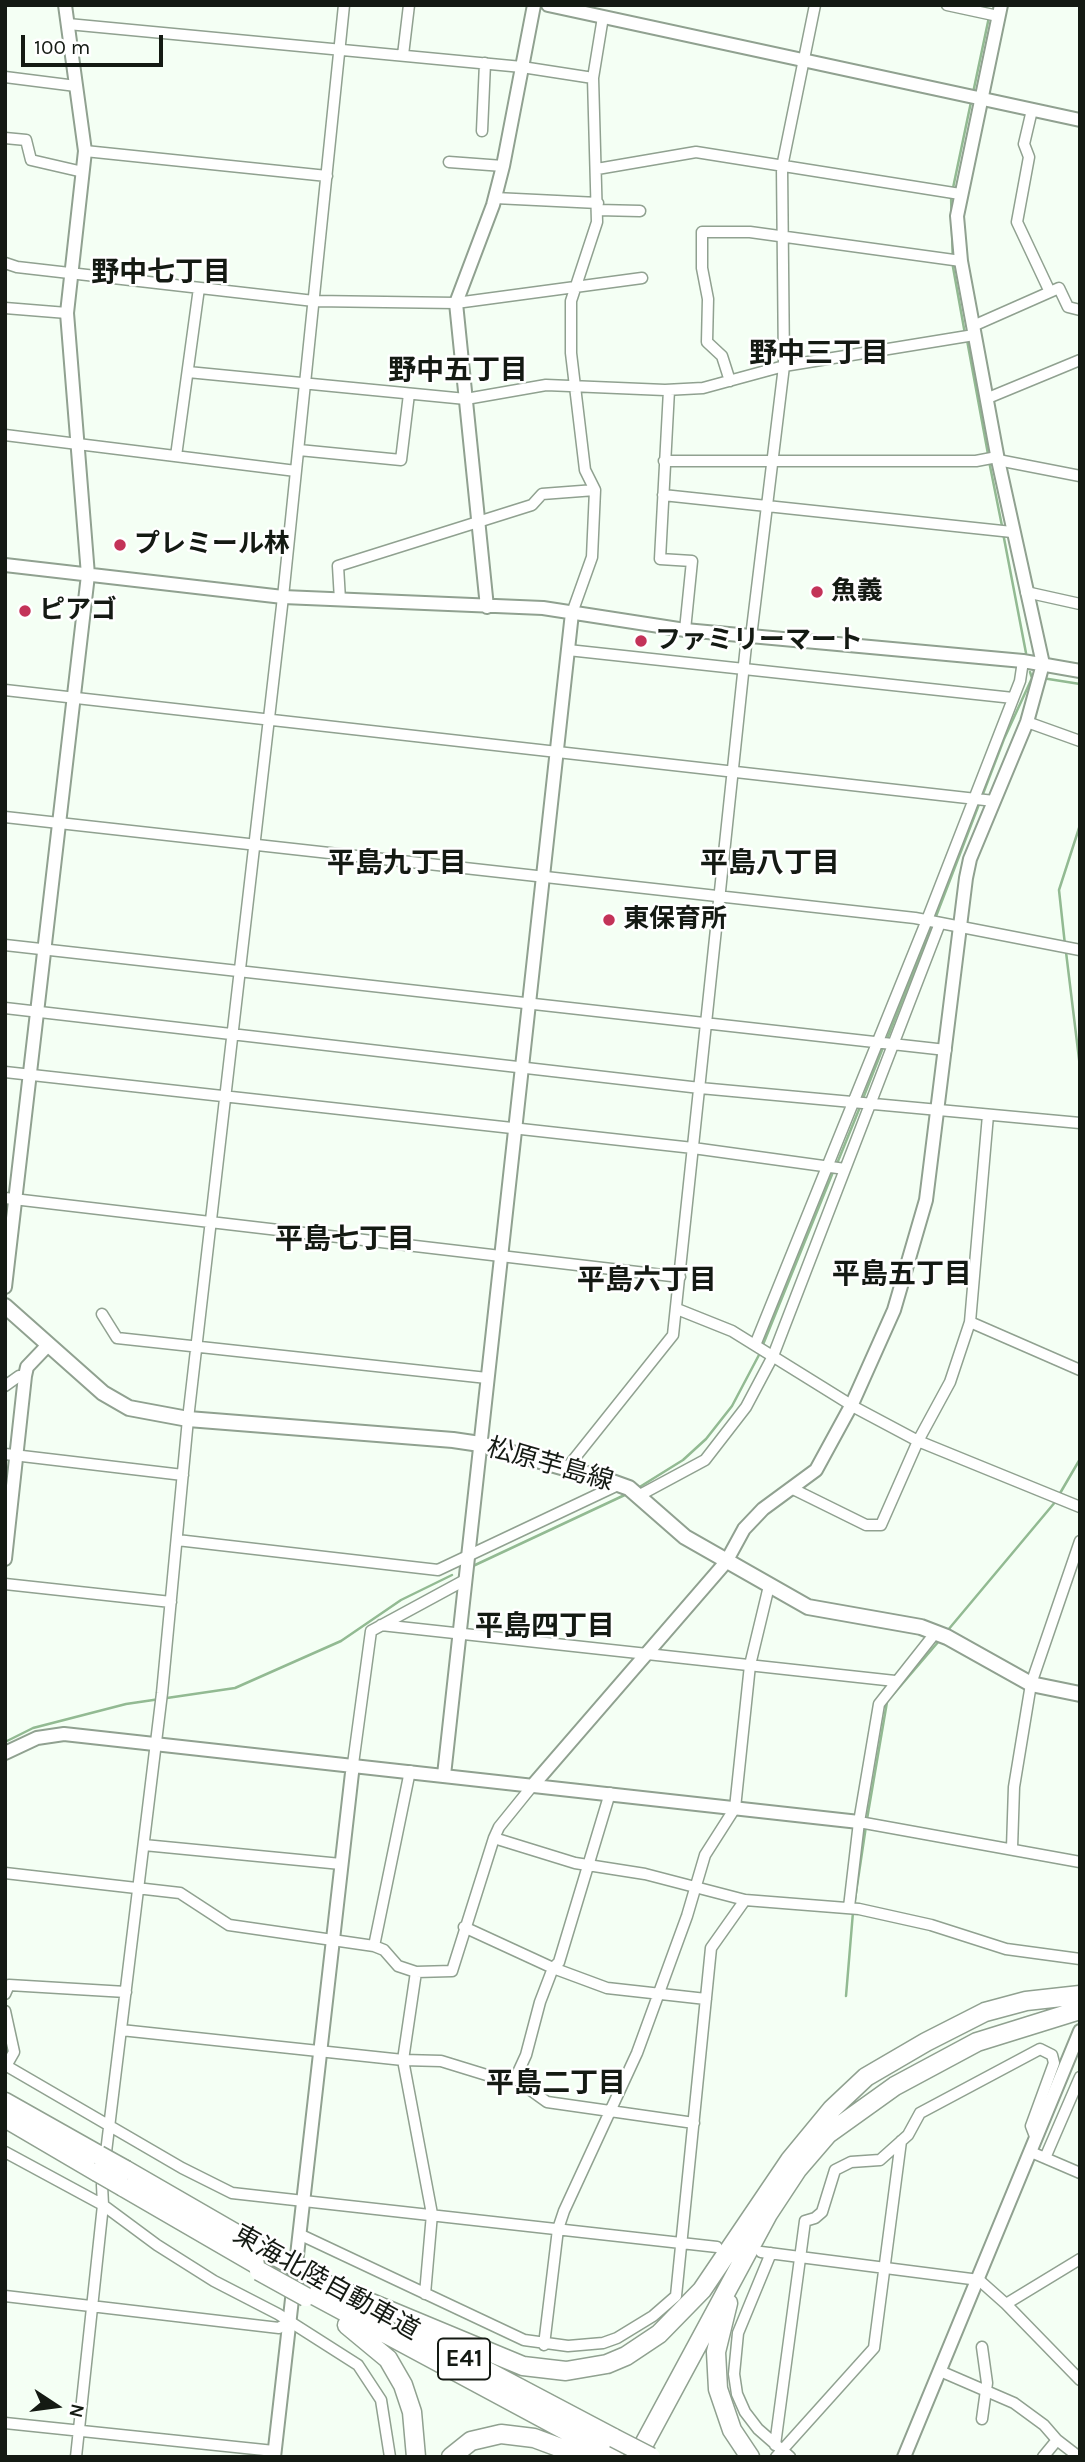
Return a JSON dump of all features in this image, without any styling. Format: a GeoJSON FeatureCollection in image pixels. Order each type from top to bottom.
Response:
{"type":"FeatureCollection","features":[{"type":"Feature","properties":{"kind":"highway"},"geometry":{"type":"LineString","coordinates":[[637,2457],[790,2160],[825,2117],[866,2077],[985,2012],[1026,2001],[1080,1995]]}},
{"type":"Feature","properties":{"kind":"highway"},"geometry":{"type":"LineString","coordinates":[[314,2288],[523,2366],[545,2370],[587,2369],[626,2356],[676,2318],[812,2151],[867,2103],[977,2042],[1080,2010]]}},
{"type":"Feature","properties":{"kind":"highway","name":"東海北陸自動車道"},"geometry":{"type":"LineString","coordinates":[[5,2102],[98,2163],[263,2263]]}},
{"type":"Feature","properties":{"kind":"highway","name":"東海北陸自動車道"},"geometry":{"type":"LineString","coordinates":[[5,2118],[98,2163]]}},
{"type":"Feature","properties":{"kind":"highway","name":"東海北陸自動車道"},"geometry":{"type":"LineString","coordinates":[[125,2179],[176,2218],[314,2288],[611,2449],[651,2457]]}},
{"type":"Feature","properties":{"kind":"highway"},"geometry":{"type":"LineString","coordinates":[[625,2457],[763,2211]]}},
{"type":"Feature","properties":{"kind":"highway"},"geometry":{"type":"LineString","coordinates":[[750,2457],[723,2410],[718,2389],[716,2352],[730,2297],[763,2211]]}},
{"type":"Feature","properties":{"kind":"highway"},"geometry":{"type":"LineString","coordinates":[[314,2288],[387,2359],[409,2398],[416,2457]]}},
{"type":"Feature","properties":{"kind":"highway"},"geometry":{"type":"LineString","coordinates":[[450,2457],[471,2441],[501,2434],[534,2438],[586,2457]]}},
{"type":"Feature","properties":{"kind":"main road","name":"松原芋島線"},"geometry":{"type":"LineString","coordinates":[[5,1306],[103,1394],[129,1408],[188,1419],[480,1444],[566,1469],[631,1490],[685,1537],[808,1607],[831,1614],[941,1634],[1031,1684],[1080,1694]]}},
{"type":"Feature","properties":{"kind":"street"},"geometry":{"type":"LineString","coordinates":[[5,1287],[11,1199],[30,1076],[88,575],[67,313],[85,151],[65,5]]}},
{"type":"Feature","properties":{"kind":"street"},"geometry":{"type":"LineString","coordinates":[[76,2457],[103,2205],[102,2185],[161,1700],[188,1419],[284,597],[344,5]]}},
{"type":"Feature","properties":{"kind":"street"},"geometry":{"type":"LineString","coordinates":[[403,55],[409,5]]}},
{"type":"Feature","properties":{"kind":"street"},"geometry":{"type":"LineString","coordinates":[[487,607],[456,303],[495,198],[534,5]]}},
{"type":"Feature","properties":{"kind":"street"},"geometry":{"type":"LineString","coordinates":[[548,5],[606,11],[803,61],[1080,120]]}},
{"type":"Feature","properties":{"kind":"street"},"geometry":{"type":"LineString","coordinates":[[566,1469],[673,1335],[744,668],[784,366],[782,167],[815,5]]}},
{"type":"Feature","properties":{"kind":"street"},"geometry":{"type":"LineString","coordinates":[[763,1350],[983,800],[1027,722],[1042,668],[1026,592],[1006,532],[993,458],[988,398],[970,333],[955,261],[957,216],[954,193],[975,96],[999,11],[947,5]]}},
{"type":"Feature","properties":{"kind":"street"},"geometry":{"type":"LineString","coordinates":[[444,1775],[572,613],[592,557],[595,490],[585,470],[571,302],[590,249],[598,206],[593,78],[606,11]]}},
{"type":"Feature","properties":{"kind":"street"},"geometry":{"type":"LineString","coordinates":[[68,24],[340,52],[485,63],[593,78]]}},
{"type":"Feature","properties":{"kind":"street"},"geometry":{"type":"LineString","coordinates":[[482,131],[485,63]]}},
{"type":"Feature","properties":{"kind":"street"},"geometry":{"type":"LineString","coordinates":[[5,77],[76,86]]}},
{"type":"Feature","properties":{"kind":"street"},"geometry":{"type":"LineString","coordinates":[[1032,110],[1024,145],[1029,157],[1017,222],[1049,290]]}},
{"type":"Feature","properties":{"kind":"street"},"geometry":{"type":"LineString","coordinates":[[5,138],[29,142],[31,160],[83,172]]}},
{"type":"Feature","properties":{"kind":"street"},"geometry":{"type":"LineString","coordinates":[[85,151],[327,176]]}},
{"type":"Feature","properties":{"kind":"street"},"geometry":{"type":"LineString","coordinates":[[597,169],[696,152],[954,193]]}},
{"type":"Feature","properties":{"kind":"street"},"geometry":{"type":"LineString","coordinates":[[449,162],[503,166]]}},
{"type":"Feature","properties":{"kind":"street"},"geometry":{"type":"LineString","coordinates":[[495,198],[640,211]]}},
{"type":"Feature","properties":{"kind":"street"},"geometry":{"type":"LineString","coordinates":[[730,382],[722,356],[707,342],[708,299],[702,268],[702,232],[750,232],[955,261]]}},
{"type":"Feature","properties":{"kind":"street"},"geometry":{"type":"LineString","coordinates":[[5,263],[17,267],[314,301],[456,303],[642,278]]}},
{"type":"Feature","properties":{"kind":"street"},"geometry":{"type":"LineString","coordinates":[[176,456],[199,288]]}},
{"type":"Feature","properties":{"kind":"street"},"geometry":{"type":"LineString","coordinates":[[188,372],[466,399],[546,385],[669,390],[703,388],[784,366],[970,333],[1049,290],[1059,288],[1068,307],[1080,310]]}},
{"type":"Feature","properties":{"kind":"street"},"geometry":{"type":"LineString","coordinates":[[5,308],[67,313]]}},
{"type":"Feature","properties":{"kind":"street"},"geometry":{"type":"LineString","coordinates":[[988,398],[1080,360]]}},
{"type":"Feature","properties":{"kind":"street"},"geometry":{"type":"LineString","coordinates":[[669,390],[660,559],[692,561],[685,630]]}},
{"type":"Feature","properties":{"kind":"street"},"geometry":{"type":"LineString","coordinates":[[299,450],[401,460],[409,394]]}},
{"type":"Feature","properties":{"kind":"street"},"geometry":{"type":"LineString","coordinates":[[5,435],[296,471]]}},
{"type":"Feature","properties":{"kind":"street"},"geometry":{"type":"LineString","coordinates":[[664,461],[993,458],[1080,476]]}},
{"type":"Feature","properties":{"kind":"street"},"geometry":{"type":"LineString","coordinates":[[340,600],[338,566],[480,519],[532,505],[542,494],[595,490]]}},
{"type":"Feature","properties":{"kind":"street"},"geometry":{"type":"LineString","coordinates":[[663,495],[1006,532]]}},
{"type":"Feature","properties":{"kind":"street"},"geometry":{"type":"LineString","coordinates":[[5,565],[284,597],[543,608],[685,630],[1023,661],[1042,668],[1080,670]]}},
{"type":"Feature","properties":{"kind":"street"},"geometry":{"type":"LineString","coordinates":[[1026,592],[1080,604]]}},
{"type":"Feature","properties":{"kind":"street"},"geometry":{"type":"LineString","coordinates":[[568,650],[1013,698]]}},
{"type":"Feature","properties":{"kind":"street"},"geometry":{"type":"LineString","coordinates":[[5,1873],[139,1886],[180,1893],[229,1925],[374,1945],[384,1950],[398,1966],[416,1972],[452,1971],[464,1927],[499,1827],[533,1784],[726,1562],[744,1529],[763,1509],[816,1470],[852,1404],[894,1310],[926,1200],[970,859],[983,800],[1023,661]]}},
{"type":"Feature","properties":{"kind":"street"},"geometry":{"type":"LineString","coordinates":[[5,690],[983,800]]}},
{"type":"Feature","properties":{"kind":"street"},"geometry":{"type":"LineString","coordinates":[[1027,722],[1080,741]]}},
{"type":"Feature","properties":{"kind":"street"},"geometry":{"type":"LineString","coordinates":[[5,817],[960,925],[1076,948]]}},
{"type":"Feature","properties":{"kind":"street"},"geometry":{"type":"LineString","coordinates":[[177,1540],[438,1570],[468,1555],[705,1460],[746,1407],[763,1350],[934,922]]}},
{"type":"Feature","properties":{"kind":"street"},"geometry":{"type":"LineString","coordinates":[[5,945],[946,1050]]}},
{"type":"Feature","properties":{"kind":"street"},"geometry":{"type":"LineString","coordinates":[[5,1008],[699,1088],[861,1105],[1080,1123]]}},
{"type":"Feature","properties":{"kind":"street"},"geometry":{"type":"LineString","coordinates":[[5,1072],[693,1149],[836,1168]]}},
{"type":"Feature","properties":{"kind":"street"},"geometry":{"type":"LineString","coordinates":[[793,1489],[866,1525],[881,1525],[918,1441],[950,1382],[970,1322],[988,1115]]}},
{"type":"Feature","properties":{"kind":"street"},"geometry":{"type":"LineString","coordinates":[[11,1199],[680,1277]]}},
{"type":"Feature","properties":{"kind":"street"},"geometry":{"type":"LineString","coordinates":[[677,1309],[732,1331],[918,1441],[1080,1507]]}},
{"type":"Feature","properties":{"kind":"street"},"geometry":{"type":"LineString","coordinates":[[102,1314],[117,1338],[487,1378]]}},
{"type":"Feature","properties":{"kind":"street"},"geometry":{"type":"LineString","coordinates":[[970,1322],[1080,1370]]}},
{"type":"Feature","properties":{"kind":"street"},"geometry":{"type":"LineString","coordinates":[[5,1559],[11,1455],[24,1376],[27,1367],[48,1345]]}},
{"type":"Feature","properties":{"kind":"street"},"geometry":{"type":"LineString","coordinates":[[5,1386],[19,1376],[24,1376]]}},
{"type":"Feature","properties":{"kind":"street"},"geometry":{"type":"LineString","coordinates":[[11,1455],[183,1475]]}},
{"type":"Feature","properties":{"kind":"street"},"geometry":{"type":"LineString","coordinates":[[1012,1848],[1014,1787],[1031,1684],[1080,1541]]}},
{"type":"Feature","properties":{"kind":"street"},"geometry":{"type":"LineString","coordinates":[[5,2423],[274,2454],[341,1864],[371,1631],[465,1580]]}},
{"type":"Feature","properties":{"kind":"street"},"geometry":{"type":"LineString","coordinates":[[5,1584],[171,1602]]}},
{"type":"Feature","properties":{"kind":"street"},"geometry":{"type":"LineString","coordinates":[[544,2345],[558,2229],[610,2113],[658,1994],[687,1916],[705,1855],[735,1808],[750,1665],[769,1586]]}},
{"type":"Feature","properties":{"kind":"street"},"geometry":{"type":"LineString","coordinates":[[381,1625],[895,1681]]}},
{"type":"Feature","properties":{"kind":"street"},"geometry":{"type":"LineString","coordinates":[[854,1908],[879,1704],[895,1681],[941,1634]]}},
{"type":"Feature","properties":{"kind":"street"},"geometry":{"type":"LineString","coordinates":[[5,1753],[37,1738],[64,1734],[533,1784],[863,1823],[1012,1848],[1080,1863]]}},
{"type":"Feature","properties":{"kind":"street"},"geometry":{"type":"LineString","coordinates":[[374,1945],[410,1771]]}},
{"type":"Feature","properties":{"kind":"street"},"geometry":{"type":"LineString","coordinates":[[515,2079],[526,2056],[540,2002],[553,1968],[559,1962],[610,1793]]}},
{"type":"Feature","properties":{"kind":"street"},"geometry":{"type":"LineString","coordinates":[[494,1838],[588,1864],[745,1900],[854,1908],[931,1925],[1006,1949],[1080,1959]]}},
{"type":"Feature","properties":{"kind":"street"},"geometry":{"type":"LineString","coordinates":[[144,1845],[341,1864]]}},
{"type":"Feature","properties":{"kind":"street"},"geometry":{"type":"LineString","coordinates":[[300,2235],[512,2334],[544,2345],[603,2343],[634,2329],[653,2316],[676,2296],[711,1948],[745,1900]]}},
{"type":"Feature","properties":{"kind":"street"},"geometry":{"type":"LineString","coordinates":[[464,1927],[553,1968],[607,1989],[706,2000]]}},
{"type":"Feature","properties":{"kind":"street"},"geometry":{"type":"LineString","coordinates":[[416,1972],[403,2060],[432,2214],[425,2294]]}},
{"type":"Feature","properties":{"kind":"street"},"geometry":{"type":"LineString","coordinates":[[5,1994],[9,1985],[126,1992]]}},
{"type":"Feature","properties":{"kind":"street"},"geometry":{"type":"LineString","coordinates":[[5,2011],[14,2052],[6,2065],[110,2127],[232,2193],[717,2247]]}},
{"type":"Feature","properties":{"kind":"street"},"geometry":{"type":"LineString","coordinates":[[121,2030],[403,2060],[441,2061],[493,2077],[515,2079],[547,2102],[694,2123]]}},
{"type":"Feature","properties":{"kind":"street"},"geometry":{"type":"LineString","coordinates":[[904,2457],[1080,2031]]}},
{"type":"Feature","properties":{"kind":"street"},"geometry":{"type":"LineString","coordinates":[[777,2451],[805,2221],[816,2218],[822,2212],[835,2170],[851,2162],[880,2160],[901,2141],[920,2113],[1040,2049],[1052,2055],[1054,2063],[1031,2126],[1034,2146],[1045,2158],[1080,2173]]}},
{"type":"Feature","properties":{"kind":"street"},"geometry":{"type":"LineString","coordinates":[[1045,2158],[1080,2077]]}},
{"type":"Feature","properties":{"kind":"street"},"geometry":{"type":"LineString","coordinates":[[777,2451],[874,2348],[901,2141]]}},
{"type":"Feature","properties":{"kind":"street"},"geometry":{"type":"LineString","coordinates":[[5,2152],[103,2205],[157,2245],[214,2281],[290,2321],[358,2365],[371,2382],[386,2416],[390,2457]]}},
{"type":"Feature","properties":{"kind":"street"},"geometry":{"type":"LineString","coordinates":[[790,2457],[777,2451],[745,2412],[737,2394],[734,2374],[738,2333],[766,2252],[979,2280],[1078,2377]]}},
{"type":"Feature","properties":{"kind":"street"},"geometry":{"type":"LineString","coordinates":[[1006,2304],[1080,2259]]}},
{"type":"Feature","properties":{"kind":"street"},"geometry":{"type":"LineString","coordinates":[[5,2296],[279,2328],[290,2321]]}},
{"type":"Feature","properties":{"kind":"street"},"geometry":{"type":"LineString","coordinates":[[982,2347],[986,2390],[982,2419]]}},
{"type":"Feature","properties":{"kind":"street"},"geometry":{"type":"LineString","coordinates":[[940,2371],[986,2390],[1034,2417],[1079,2457]]}},
{"type":"Feature","properties":{"kind":"street"},"geometry":{"type":"LineString","coordinates":[[1043,2457],[1057,2440]]}},
{"type":"Feature","properties":{"kind":"waterway"},"geometry":{"type":"LineString","coordinates":[[973,93],[989,17]]}},
{"type":"Feature","properties":{"kind":"waterway"},"geometry":{"type":"LineString","coordinates":[[953,188],[971,102]]}},
{"type":"Feature","properties":{"kind":"waterway"},"geometry":{"type":"LineString","coordinates":[[951,195],[953,267],[965,334]]}},
{"type":"Feature","properties":{"kind":"waterway"},"geometry":{"type":"LineString","coordinates":[[967,340],[988,454]]}},
{"type":"Feature","properties":{"kind":"waterway"},"geometry":{"type":"LineString","coordinates":[[989,461],[1002,526]]}},
{"type":"Feature","properties":{"kind":"waterway"},"geometry":{"type":"LineString","coordinates":[[1003,533],[1026,653]]}},
{"type":"Feature","properties":{"kind":"waterway"},"geometry":{"type":"LineString","coordinates":[[935,919],[1004,739],[1032,678],[1030,672]]}},
{"type":"Feature","properties":{"kind":"waterway"},"geometry":{"type":"LineString","coordinates":[[1042,678],[1080,684]]}},
{"type":"Feature","properties":{"kind":"waterway"},"geometry":{"type":"LineString","coordinates":[[1065,945],[1059,890],[1080,825]]}},
{"type":"Feature","properties":{"kind":"waterway"},"geometry":{"type":"LineString","coordinates":[[887,1039],[932,925]]}},
{"type":"Feature","properties":{"kind":"waterway"},"geometry":{"type":"LineString","coordinates":[[1066,952],[1080,1067]]}},
{"type":"Feature","properties":{"kind":"waterway"},"geometry":{"type":"LineString","coordinates":[[862,1101],[884,1045]]}},
{"type":"Feature","properties":{"kind":"waterway"},"geometry":{"type":"LineString","coordinates":[[836,1166],[860,1107]]}},
{"type":"Feature","properties":{"kind":"waterway"},"geometry":{"type":"LineString","coordinates":[[762,1347],[833,1172]]}},
{"type":"Feature","properties":{"kind":"waterway"},"geometry":{"type":"LineString","coordinates":[[638,1488],[683,1460],[706,1439],[732,1406],[760,1353]]}},
{"type":"Feature","properties":{"kind":"waterway"},"geometry":{"type":"LineString","coordinates":[[1059,1495],[1080,1459]]}},
{"type":"Feature","properties":{"kind":"waterway"},"geometry":{"type":"LineString","coordinates":[[473,1566],[629,1493]]}},
{"type":"Feature","properties":{"kind":"waterway"},"geometry":{"type":"LineString","coordinates":[[948,1630],[1056,1501]]}},
{"type":"Feature","properties":{"kind":"waterway"},"geometry":{"type":"LineString","coordinates":[[5,1742],[33,1728],[126,1704],[235,1688],[341,1641],[401,1600],[452,1575]]}},
{"type":"Feature","properties":{"kind":"waterway"},"geometry":{"type":"LineString","coordinates":[[891,1697],[939,1641]]}},
{"type":"Feature","properties":{"kind":"waterway"},"geometry":{"type":"LineString","coordinates":[[867,1819],[887,1702]]}},
{"type":"Feature","properties":{"kind":"waterway"},"geometry":{"type":"LineString","coordinates":[[854,1906],[866,1826]]}},
{"type":"Feature","properties":{"kind":"waterway"},"geometry":{"type":"LineString","coordinates":[[846,1996],[853,1912]]}},
{"type":"Feature","properties":{"kind":"place","name":"プレミール林"},"geometry":{"type":"Point","coordinates":[120,545]}},
{"type":"Feature","properties":{"kind":"place","name":"魚義"},"geometry":{"type":"Point","coordinates":[817,592]}},
{"type":"Feature","properties":{"kind":"place","name":"ピアゴ"},"geometry":{"type":"Point","coordinates":[25,611]}},
{"type":"Feature","properties":{"kind":"place","name":"ファミリーマート"},"geometry":{"type":"Point","coordinates":[641,641]}},
{"type":"Feature","properties":{"kind":"place","name":"東保育所"},"geometry":{"type":"Point","coordinates":[609,920]}},
{"type":"Feature","properties":{"kind":"district","name":"野中七丁目"},"geometry":{"type":"Point","coordinates":[161,273]}},
{"type":"Feature","properties":{"kind":"district","name":"野中三丁目"},"geometry":{"type":"Point","coordinates":[819,354]}},
{"type":"Feature","properties":{"kind":"district","name":"野中五丁目"},"geometry":{"type":"Point","coordinates":[458,371]}},
{"type":"Feature","properties":{"kind":"district","name":"平島九丁目"},"geometry":{"type":"Point","coordinates":[397,864]}},
{"type":"Feature","properties":{"kind":"district","name":"平島八丁目"},"geometry":{"type":"Point","coordinates":[770,864]}},
{"type":"Feature","properties":{"kind":"district","name":"平島七丁目"},"geometry":{"type":"Point","coordinates":[345,1240]}},
{"type":"Feature","properties":{"kind":"district","name":"平島五丁目"},"geometry":{"type":"Point","coordinates":[902,1275]}},
{"type":"Feature","properties":{"kind":"district","name":"平島六丁目"},"geometry":{"type":"Point","coordinates":[647,1281]}},
{"type":"Feature","properties":{"kind":"district","name":"平島四丁目"},"geometry":{"type":"Point","coordinates":[545,1627]}},
{"type":"Feature","properties":{"kind":"district","name":"平島二丁目"},"geometry":{"type":"Point","coordinates":[556,2084]}}]}
